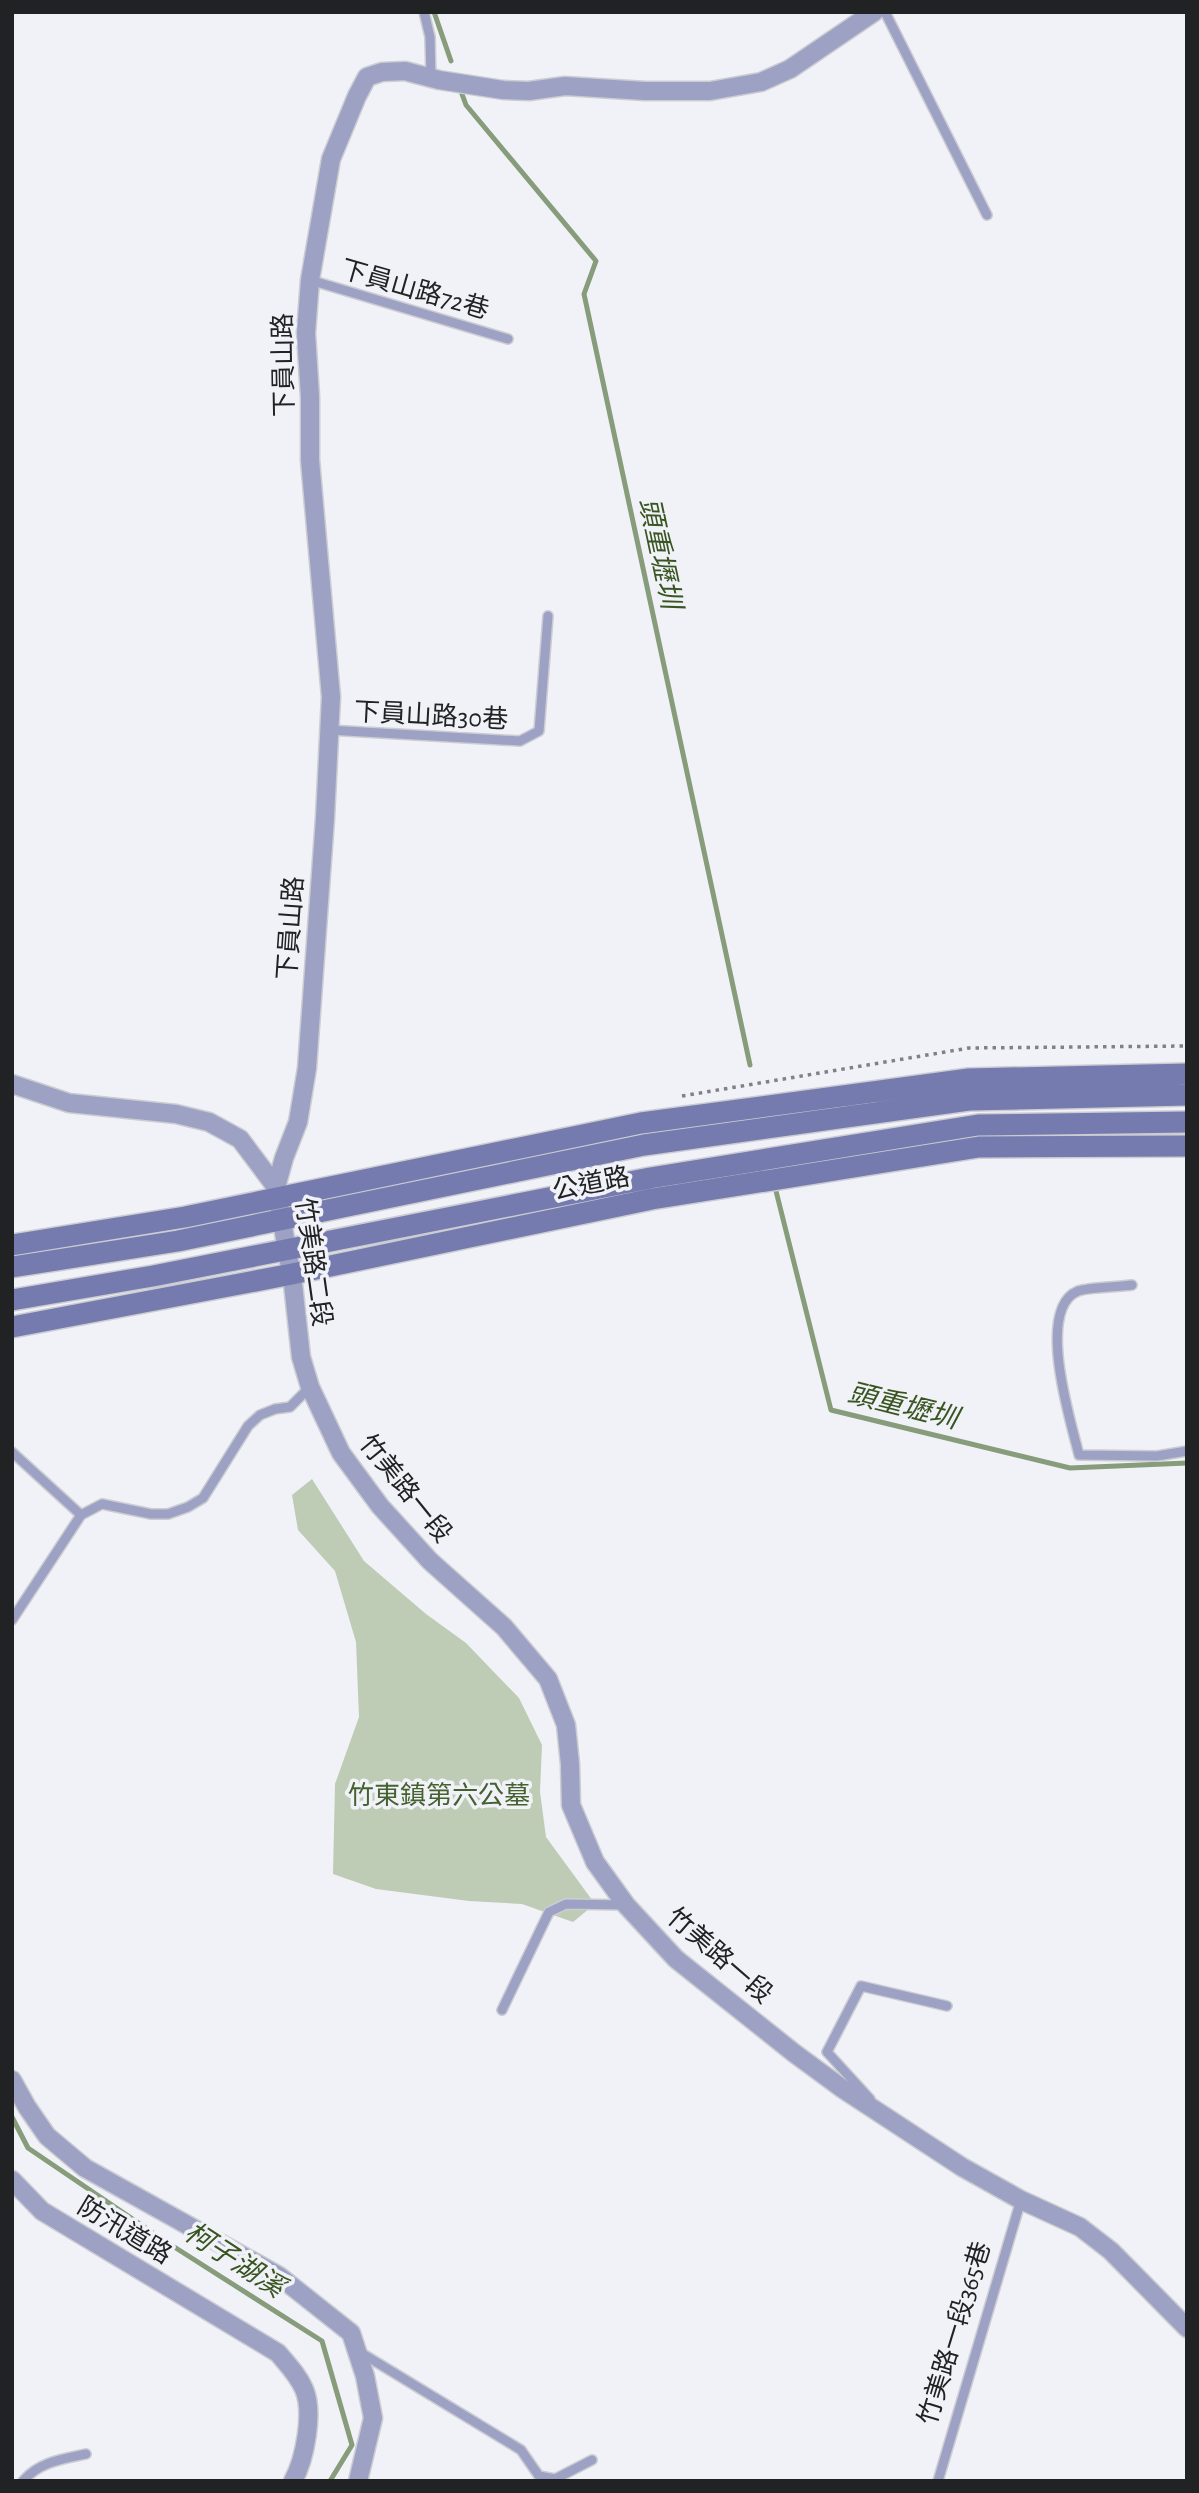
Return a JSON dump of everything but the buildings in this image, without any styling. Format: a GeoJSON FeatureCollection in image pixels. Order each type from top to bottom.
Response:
{"type":"FeatureCollection","features":[{"type":"Feature","properties":{"kind":"street","name":"下員山路"},"geometry":{"type":"LineString","coordinates":[[277,1192],[284,1158],[298,1122],[307,1068],[331,697],[310,460],[306,332],[310,281],[331,159],[367,78],[382,72],[405,71],[430,78],[503,90],[565,86],[645,91],[710,91],[761,82],[790,69],[874,12]]}},
{"type":"Feature","properties":{"kind":"street","name":"公道路"},"geometry":{"type":"LineString","coordinates":[[12,1245],[185,1217],[277,1192],[654,1121],[970,1079],[1187,1074]]}},
{"type":"Feature","properties":{"kind":"street","name":"竹美路二段"},"geometry":{"type":"LineString","coordinates":[[12,1084],[69,1102],[176,1114],[208,1122],[240,1139],[277,1192],[292,1274],[301,1357],[310,1387]]}},
{"type":"Feature","properties":{"kind":"street","name":"公道路"},"geometry":{"type":"LineString","coordinates":[[12,1268],[178,1241],[644,1145],[969,1100],[1187,1095]]}},
{"type":"Feature","properties":{"kind":"street","name":"公道路"},"geometry":{"type":"LineString","coordinates":[[12,1300],[153,1276],[650,1178],[978,1125],[1187,1122]]}},
{"type":"Feature","properties":{"kind":"street","name":"公道路"},"geometry":{"type":"LineString","coordinates":[[12,1327],[292,1274],[652,1199],[979,1147],[1187,1146]]}},
{"type":"Feature","properties":{"kind":"street","name":"竹美路一段"},"geometry":{"type":"LineString","coordinates":[[310,1387],[341,1453],[380,1506],[430,1561],[504,1627],[548,1679],[566,1725],[571,1805],[596,1862],[626,1905],[676,1959],[793,2053],[962,2167],[1021,2200],[1080,2227],[1111,2251],[1187,2328]]}},
{"type":"Feature","properties":{"kind":"street"},"geometry":{"type":"LineString","coordinates":[[12,2080],[47,2136],[85,2168],[279,2276],[351,2333],[365,2376],[373,2418],[358,2481]]}},
{"type":"Feature","properties":{"kind":"street","name":"防汛道路"},"geometry":{"type":"LineString","coordinates":[[12,2180],[42,2211],[278,2353],[294,2371],[306,2392],[309,2421],[304,2449],[293,2481]]}},
{"type":"Feature","properties":{"kind":"lane"},"geometry":{"type":"LineString","coordinates":[[424,12],[430,37],[430,78]]}},
{"type":"Feature","properties":{"kind":"lane"},"geometry":{"type":"LineString","coordinates":[[885,12],[987,215]]}},
{"type":"Feature","properties":{"kind":"lane","name":"下員山路72巷"},"geometry":{"type":"LineString","coordinates":[[310,281],[508,339]]}},
{"type":"Feature","properties":{"kind":"lane","name":"下員山路30巷"},"geometry":{"type":"LineString","coordinates":[[329,730],[520,741],[539,731],[548,616]]}},
{"type":"Feature","properties":{"kind":"lane"},"geometry":{"type":"LineString","coordinates":[[1132,1285],[1077,1291],[1063,1305],[1058,1325],[1062,1396],[1079,1455],[1157,1456],[1187,1451]]}},
{"type":"Feature","properties":{"kind":"lane"},"geometry":{"type":"LineString","coordinates":[[12,1620],[81,1515],[102,1504],[151,1514],[168,1514],[188,1507],[203,1498],[248,1426],[260,1415],[290,1407],[310,1387]]}},
{"type":"Feature","properties":{"kind":"lane"},"geometry":{"type":"LineString","coordinates":[[12,1452],[81,1515]]}},
{"type":"Feature","properties":{"kind":"lane"},"geometry":{"type":"LineString","coordinates":[[502,2010],[549,1912],[566,1904],[626,1905]]}},
{"type":"Feature","properties":{"kind":"lane"},"geometry":{"type":"LineString","coordinates":[[883,2114],[827,2052],[861,1986],[947,2006]]}},
{"type":"Feature","properties":{"kind":"lane","name":"竹美路一段365巷"},"geometry":{"type":"LineString","coordinates":[[938,2481],[1021,2200]]}},
{"type":"Feature","properties":{"kind":"lane"},"geometry":{"type":"LineString","coordinates":[[356,2350],[521,2450],[538,2476],[555,2479],[592,2460]]}},
{"type":"Feature","properties":{"kind":"lane"},"geometry":{"type":"LineString","coordinates":[[23,2481],[33,2469],[60,2459],[86,2454]]}},
{"type":"Feature","properties":{"kind":"green space","name":"竹東鎮第六公墓"},"geometry":{"type":"Polygon","coordinates":[[[312,1479],[364,1561],[426,1614],[466,1643],[519,1698],[542,1745],[540,1792],[546,1837],[595,1904],[573,1922],[522,1904],[469,1901],[376,1889],[333,1874],[335,1784],[359,1717],[356,1642],[335,1571],[298,1530],[292,1495],[312,1479]]]}},
{"type":"Feature","properties":{"kind":"waterway","name":"頭重壢圳"},"geometry":{"type":"LineString","coordinates":[[434,12],[451,61]]}},
{"type":"Feature","properties":{"kind":"waterway","name":"頭重壢圳"},"geometry":{"type":"LineString","coordinates":[[462,94],[466,105],[596,261],[584,294],[750,1065]]}},
{"type":"Feature","properties":{"kind":"waterway","name":"頭重壢圳"},"geometry":{"type":"LineString","coordinates":[[776,1191],[831,1410],[1070,1468],[1187,1463]]}},
{"type":"Feature","properties":{"kind":"waterway","name":"柯子湖溪"},"geometry":{"type":"LineString","coordinates":[[12,2117],[28,2148],[168,2243],[322,2341],[352,2445],[330,2481]]}}]}
